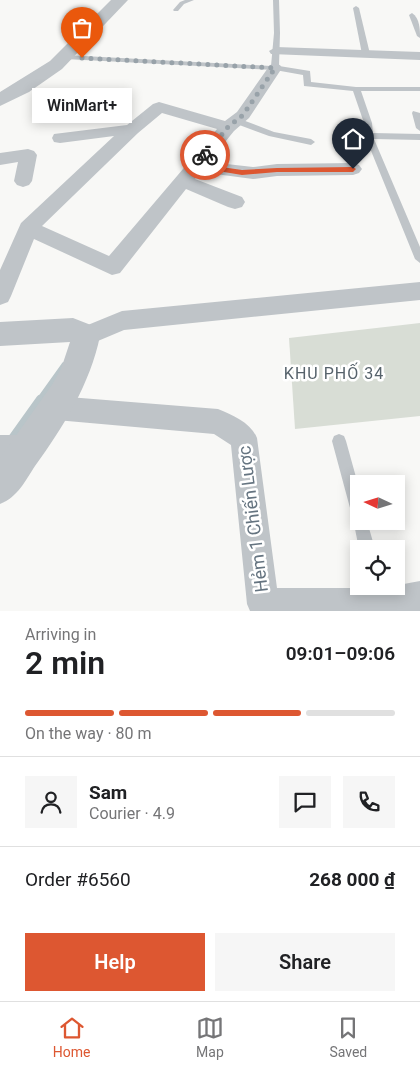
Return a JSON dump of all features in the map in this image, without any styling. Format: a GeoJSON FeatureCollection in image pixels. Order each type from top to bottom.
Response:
{"type":"FeatureCollection","features":[{"type":"Feature","properties":{"kind":"street"},"geometry":{"type":"LineString","coordinates":[[0,100],[46,73],[65,57],[120,0]]}},
{"type":"Feature","properties":{"kind":"street"},"geometry":{"type":"LineString","coordinates":[[28,228],[112,267],[233,124],[276,60],[366,54],[420,56]]}},
{"type":"Feature","properties":{"kind":"street"},"geometry":{"type":"LineString","coordinates":[[0,296],[28,228],[132,129],[159,107],[233,124]]}},
{"type":"Feature","properties":{"kind":"street"},"geometry":{"type":"LineString","coordinates":[[60,138],[132,129]]}},
{"type":"Feature","properties":{"kind":"street"},"geometry":{"type":"LineString","coordinates":[[0,159],[28,156],[23,181]]}},
{"type":"Feature","properties":{"kind":"street"},"geometry":{"type":"LineString","coordinates":[[196,166],[253,173],[277,170],[353,169]]}},
{"type":"Feature","properties":{"kind":"street"},"geometry":{"type":"LineString","coordinates":[[183,181],[235,202]]}},
{"type":"Feature","properties":{"kind":"street"},"geometry":{"type":"LineString","coordinates":[[0,334],[73,330],[86,336],[122,321],[198,312],[420,292]]}},
{"type":"Feature","properties":{"kind":"street"},"geometry":{"type":"LineString","coordinates":[[0,487],[13,449],[56,408],[84,352],[86,336]]}},
{"type":"Feature","properties":{"kind":"street","name":"Hẻm 1 Chiến Lược"},"geometry":{"type":"LineString","coordinates":[[56,408],[218,422],[244,438],[263,608],[380,595],[420,597]]}},
{"type":"Feature","properties":{"kind":"lane"},"geometry":{"type":"LineString","coordinates":[[176,10],[182,3],[191,0]]}},
{"type":"Feature","properties":{"kind":"lane"},"geometry":{"type":"LineString","coordinates":[[276,0],[276,60]]}},
{"type":"Feature","properties":{"kind":"lane"},"geometry":{"type":"LineString","coordinates":[[356,8],[366,54]]}},
{"type":"Feature","properties":{"kind":"lane"},"geometry":{"type":"LineString","coordinates":[[412,15],[420,36]]}},
{"type":"Feature","properties":{"kind":"lane"},"geometry":{"type":"LineString","coordinates":[[65,57],[276,60],[307,73],[307,84],[356,90],[420,88]]}},
{"type":"Feature","properties":{"kind":"lane"},"geometry":{"type":"LineString","coordinates":[[356,90],[368,123],[370,136],[420,259]]}},
{"type":"Feature","properties":{"kind":"lane"},"geometry":{"type":"LineString","coordinates":[[416,113],[420,128]]}},
{"type":"Feature","properties":{"kind":"lane"},"geometry":{"type":"LineString","coordinates":[[233,124],[311,142]]}},
{"type":"Feature","properties":{"kind":"lane"},"geometry":{"type":"LineString","coordinates":[[370,136],[420,137]]}},
{"type":"Feature","properties":{"kind":"lane"},"geometry":{"type":"LineString","coordinates":[[339,441],[350,482]]}},
{"type":"Feature","properties":{"kind":"shaded area"},"geometry":{"type":"Polygon","coordinates":[[[420,323],[420,416],[295,429],[289,338],[420,323]]]}},
{"type":"Feature","properties":{"kind":"waterway"},"geometry":{"type":"LineString","coordinates":[[39,400],[64,365]]}},
{"type":"Feature","properties":{"kind":"waterway"},"geometry":{"type":"LineString","coordinates":[[10,441],[40,399]]}},
{"type":"Feature","properties":{"kind":"way so far"},"geometry":{"type":"LineString","coordinates":[[82,58],[275,68],[243,115],[228,127],[205,155]]}},
{"type":"Feature","properties":{"kind":"place","name":"WinMart+"},"geometry":{"type":"Point","coordinates":[82,58]}},
{"type":"Feature","properties":{"kind":"district","name":"KHU PHỐ 34"},"geometry":{"type":"Point","coordinates":[334,373]}},
{"type":"Feature","properties":{"kind":"route"},"geometry":{"type":"LineString","coordinates":[[205,155],[196,166],[253,173],[277,170],[353,169]]}}]}
